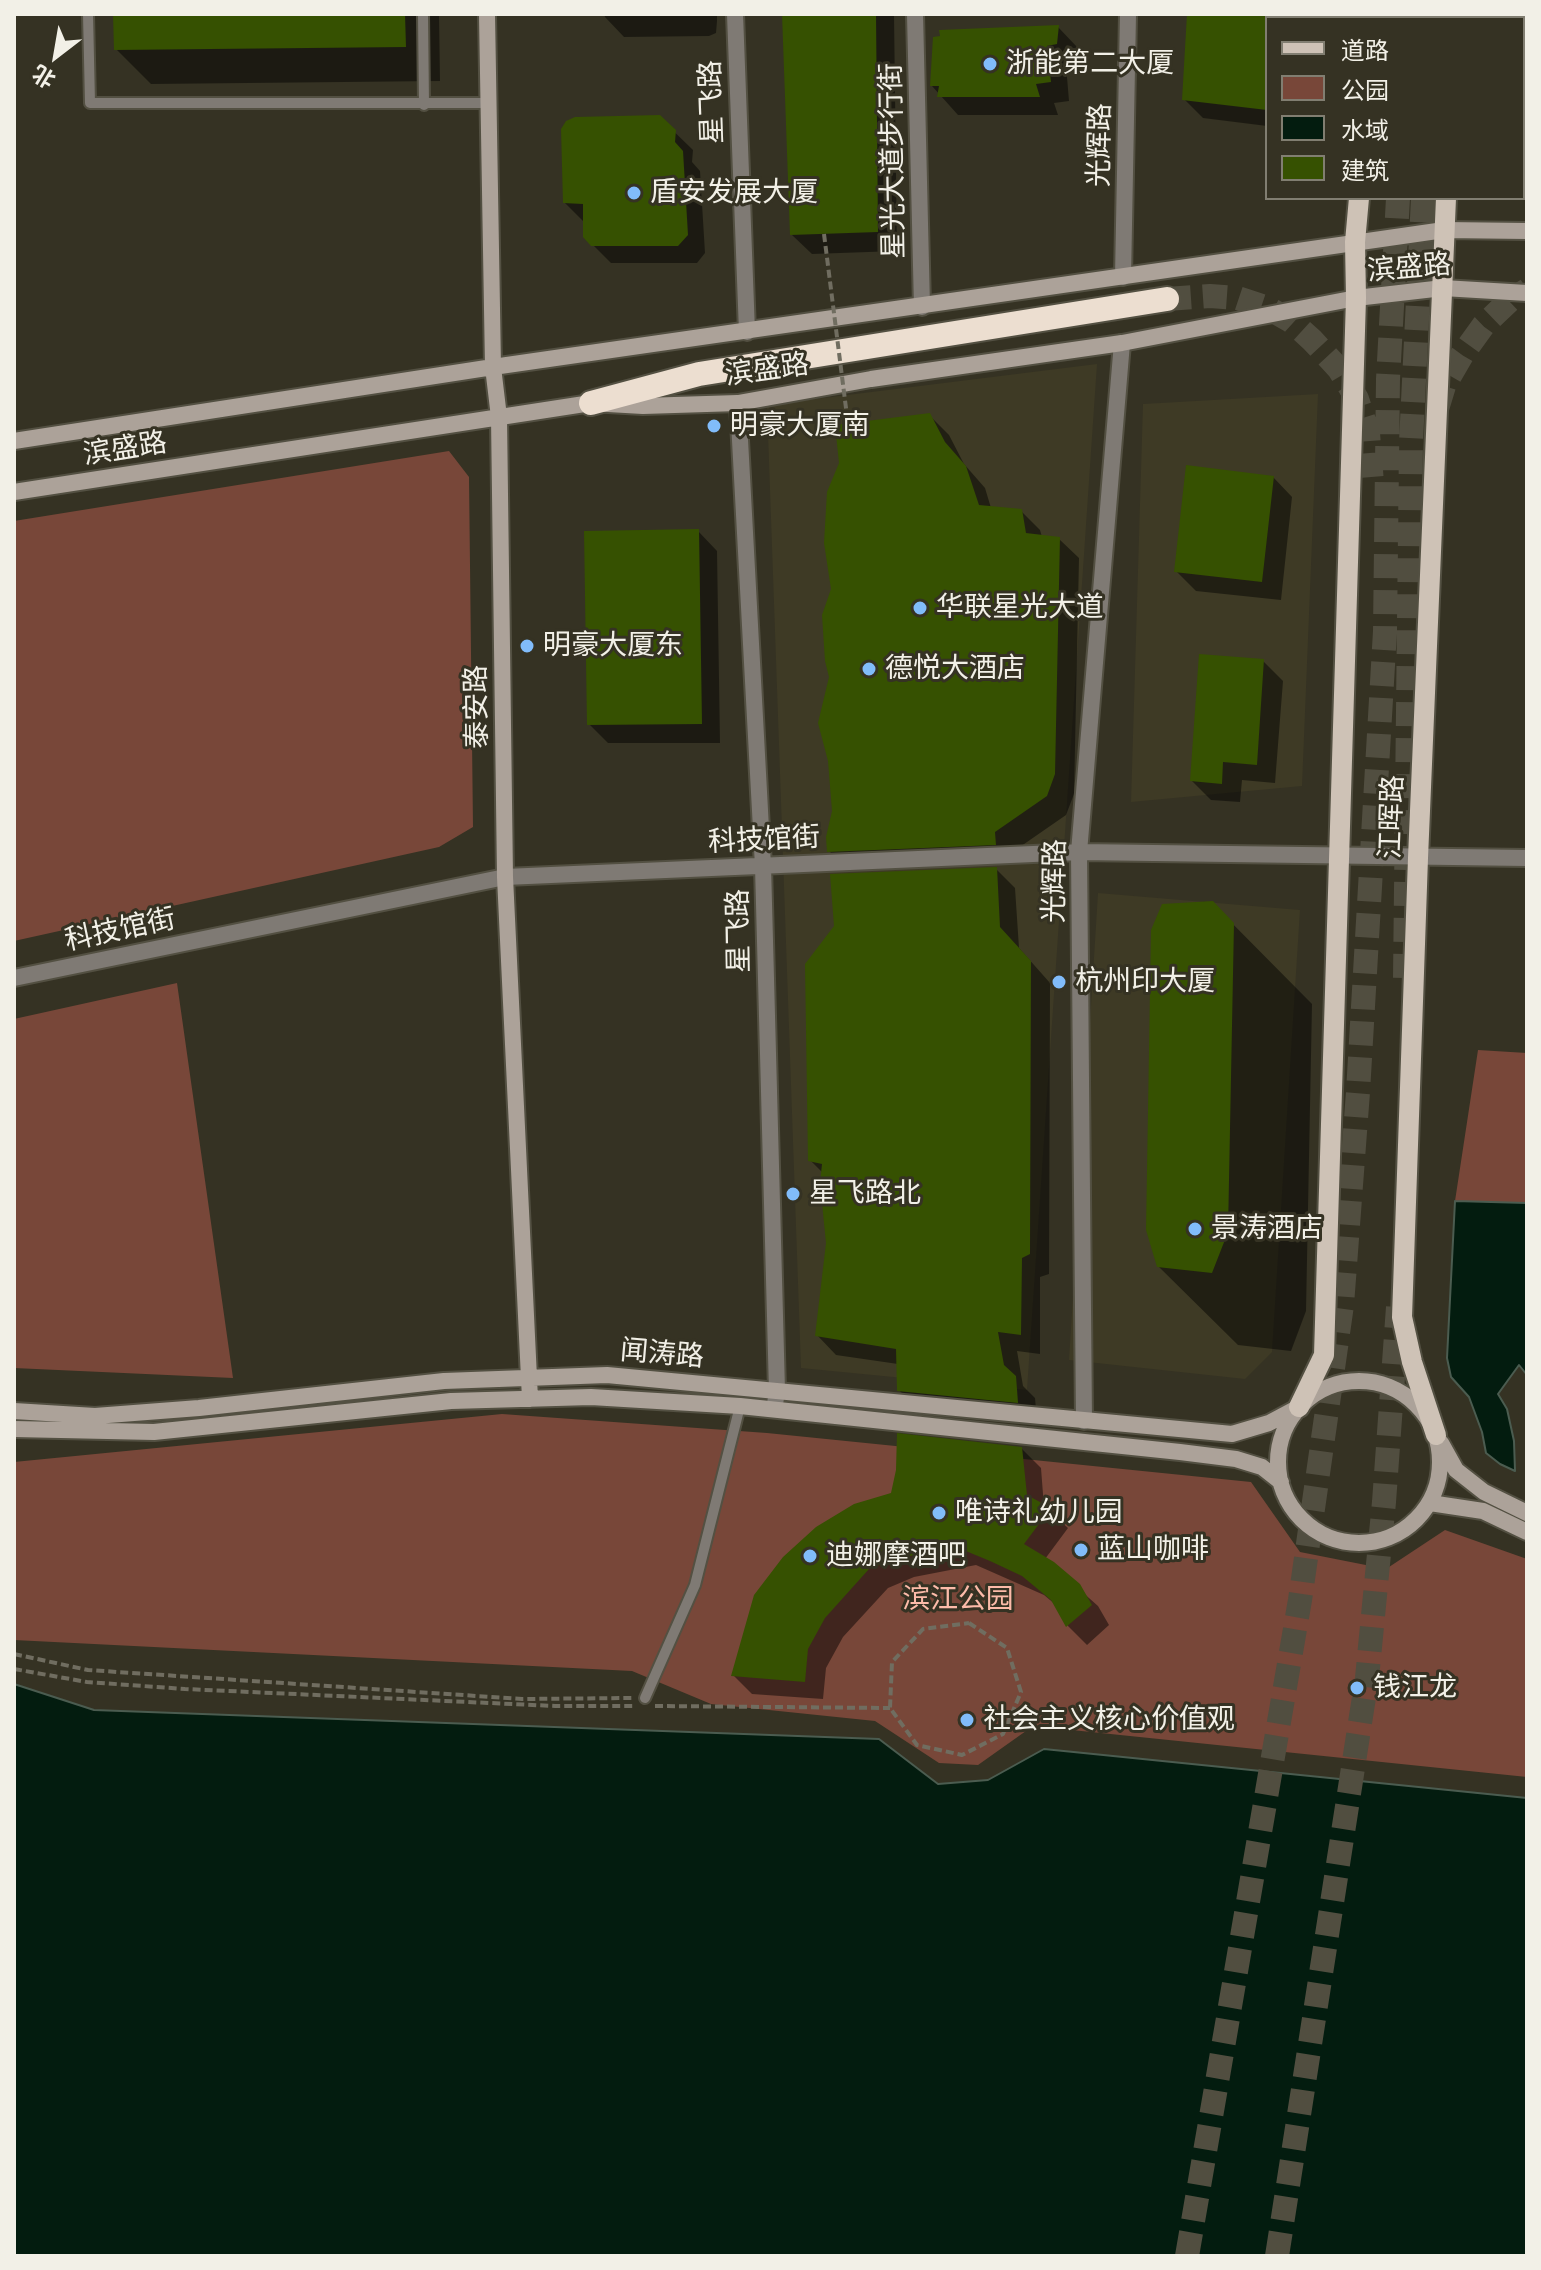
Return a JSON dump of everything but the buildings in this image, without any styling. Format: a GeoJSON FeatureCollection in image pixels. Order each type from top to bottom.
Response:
{"type":"FeatureCollection","features":[{"type":"Feature","properties":{"kind":"highway"},"geometry":{"type":"LineString","coordinates":[[591,403],[699,374],[1167,299]]}},
{"type":"Feature","properties":{"kind":"main road","name":"泰安路"},"geometry":{"type":"LineString","coordinates":[[487,14],[493,367],[499,417],[505,877],[530,1399]]}},
{"type":"Feature","properties":{"kind":"main road","name":"江晖路"},"geometry":{"type":"LineString","coordinates":[[1299,1407],[1324,1355],[1356,298],[1355,242],[1359,200]]}},
{"type":"Feature","properties":{"kind":"main road","name":"江晖路"},"geometry":{"type":"LineString","coordinates":[[1436,1435],[1412,1362],[1402,1317],[1446,200]]}},
{"type":"Feature","properties":{"kind":"main road","name":"滨盛路"},"geometry":{"type":"LineString","coordinates":[[14,441],[493,367],[1355,242],[1444,230],[1527,231]]}},
{"type":"Feature","properties":{"kind":"main road","name":"滨盛路"},"geometry":{"type":"LineString","coordinates":[[14,492],[591,403],[643,406],[738,403],[871,379],[1122,343],[1356,298],[1443,288],[1527,293]]}},
{"type":"Feature","properties":{"kind":"main road","name":"闻涛路"},"geometry":{"type":"LineString","coordinates":[[14,1411],[95,1416],[199,1408],[444,1381],[607,1375],[1232,1434],[1269,1423],[1332,1385],[1355,1381],[1379,1383],[1401,1392],[1422,1410],[1456,1470],[1484,1492],[1527,1513]]}},
{"type":"Feature","properties":{"kind":"main road","name":"闻涛路"},"geometry":{"type":"LineString","coordinates":[[14,1429],[154,1432],[451,1401],[591,1397],[740,1406],[1236,1459],[1262,1467],[1281,1482]]}},
{"type":"Feature","properties":{"kind":"main road","name":"闻涛路"},"geometry":{"type":"LineString","coordinates":[[1281,1482],[1278,1456],[1284,1430],[1299,1407]]}},
{"type":"Feature","properties":{"kind":"main road"},"geometry":{"type":"LineString","coordinates":[[1281,1482],[1292,1507],[1311,1527],[1335,1539],[1362,1543],[1389,1538],[1412,1524],[1430,1503],[1438,1481],[1441,1457],[1436,1435]]}},
{"type":"Feature","properties":{"kind":"main road"},"geometry":{"type":"LineString","coordinates":[[1430,1503],[1483,1511],[1527,1532]]}},
{"type":"Feature","properties":{"kind":"street","name":"星飞路"},"geometry":{"type":"LineString","coordinates":[[735,14],[747,332]]}},
{"type":"Feature","properties":{"kind":"street","name":"星光大道步行街"},"geometry":{"type":"LineString","coordinates":[[915,14],[922,307]]}},
{"type":"Feature","properties":{"kind":"street","name":"光辉路"},"geometry":{"type":"LineString","coordinates":[[1123,277],[1128,14]]}},
{"type":"Feature","properties":{"kind":"street","name":"光辉路"},"geometry":{"type":"LineString","coordinates":[[1084,1421],[1079,852],[1122,343]]}},
{"type":"Feature","properties":{"kind":"street","name":"星飞路"},"geometry":{"type":"LineString","coordinates":[[738,403],[763,866],[777,1391],[774,1410]]}},
{"type":"Feature","properties":{"kind":"street","name":"科技馆街"},"geometry":{"type":"LineString","coordinates":[[14,978],[505,877],[1079,852],[1527,858]]}},
{"type":"Feature","properties":{"kind":"lane"},"geometry":{"type":"LineString","coordinates":[[88,14],[90,103],[488,103]]}},
{"type":"Feature","properties":{"kind":"lane"},"geometry":{"type":"LineString","coordinates":[[423,14],[424,105]]}},
{"type":"Feature","properties":{"kind":"lane"},"geometry":{"type":"LineString","coordinates":[[648,1702],[695,1585],[740,1406]]}},
{"type":"Feature","properties":{"kind":"path"},"geometry":{"type":"LineString","coordinates":[[824,234],[848,424]]}},
{"type":"Feature","properties":{"kind":"path"},"geometry":{"type":"LineString","coordinates":[[969,1623],[1007,1648],[1021,1692],[1003,1734],[962,1755],[917,1745],[890,1708],[892,1662],[923,1629],[969,1623]]}},
{"type":"Feature","properties":{"kind":"path"},"geometry":{"type":"LineString","coordinates":[[14,1654],[88,1670],[522,1699],[890,1708]]}},
{"type":"Feature","properties":{"kind":"path"},"geometry":{"type":"LineString","coordinates":[[14,1669],[87,1682],[171,1688],[555,1706],[635,1706]]}},
{"type":"Feature","properties":{"kind":"shaded area"},"geometry":{"type":"Polygon","coordinates":[[[1097,364],[1027,1390],[801,1368],[767,405],[1097,364]]]}},
{"type":"Feature","properties":{"kind":"shaded area"},"geometry":{"type":"Polygon","coordinates":[[[1318,394],[1302,786],[1131,802],[1143,404],[1318,394]]]}},
{"type":"Feature","properties":{"kind":"shaded area"},"geometry":{"type":"Polygon","coordinates":[[[1098,893],[1300,910],[1272,1352],[1245,1379],[1069,1360],[1098,893]]]}},
{"type":"Feature","properties":{"kind":"green space"},"geometry":{"type":"Polygon","coordinates":[[[449,451],[469,477],[473,827],[439,847],[14,941],[14,521],[449,451]]]}},
{"type":"Feature","properties":{"kind":"green space"},"geometry":{"type":"Polygon","coordinates":[[[177,983],[233,1378],[14,1368],[14,1019],[177,983]]]}},
{"type":"Feature","properties":{"kind":"green space"},"geometry":{"type":"Polygon","coordinates":[[[1478,1050],[1527,1053],[1527,1203],[1455,1201],[1478,1050]]]}},
{"type":"Feature","properties":{"kind":"green space","name":"滨江公园"},"geometry":{"type":"Polygon","coordinates":[[[502,1414],[767,1433],[1251,1482],[1300,1552],[1386,1569],[1445,1530],[1527,1559],[1527,1777],[1033,1726],[978,1765],[939,1763],[875,1721],[711,1704],[632,1671],[14,1640],[14,1462],[502,1414]]]}},
{"type":"Feature","properties":{"kind":"water"},"geometry":{"type":"Polygon","coordinates":[[[1455,1201],[1527,1203],[1527,1375],[1519,1365],[1498,1394],[1507,1409],[1514,1441],[1515,1471],[1486,1453],[1469,1397],[1451,1377],[1447,1358],[1455,1201]]]}},
{"type":"Feature","properties":{"kind":"water"},"geometry":{"type":"Polygon","coordinates":[[[14,1684],[94,1710],[879,1739],[938,1784],[988,1780],[1044,1749],[1527,1798],[1527,2256],[14,2256],[14,1684]]]}},
{"type":"Feature","properties":{"kind":"tunnel"},"geometry":{"type":"LineString","coordinates":[[1187,2256],[1300,1600],[1342,1305],[1358,1092],[1385,631],[1388,379],[1398,200]]}},
{"type":"Feature","properties":{"kind":"tunnel"},"geometry":{"type":"LineString","coordinates":[[1405,978],[1411,442],[1423,200]]}},
{"type":"Feature","properties":{"kind":"tunnel"},"geometry":{"type":"LineString","coordinates":[[1437,409],[1444,386],[1483,326],[1509,301],[1527,290]]}},
{"type":"Feature","properties":{"kind":"tunnel"},"geometry":{"type":"LineString","coordinates":[[1167,299],[1238,298],[1268,308],[1291,321],[1339,369],[1357,399],[1368,433],[1372,483]]}},
{"type":"Feature","properties":{"kind":"tunnel"},"geometry":{"type":"LineString","coordinates":[[1277,2256],[1367,1678],[1398,1307]]}},
{"type":"Feature","properties":{"kind":"place","name":"浙能第二大厦"},"geometry":{"type":"Point","coordinates":[990,64]}},
{"type":"Feature","properties":{"kind":"place","name":"盾安发展大厦"},"geometry":{"type":"Point","coordinates":[634,193]}},
{"type":"Feature","properties":{"kind":"place","name":"明豪大厦南"},"geometry":{"type":"Point","coordinates":[714,426]}},
{"type":"Feature","properties":{"kind":"place","name":"华联星光大道"},"geometry":{"type":"Point","coordinates":[920,608]}},
{"type":"Feature","properties":{"kind":"place","name":"明豪大厦东"},"geometry":{"type":"Point","coordinates":[527,646]}},
{"type":"Feature","properties":{"kind":"place","name":"德悦大酒店"},"geometry":{"type":"Point","coordinates":[869,669]}},
{"type":"Feature","properties":{"kind":"place","name":"杭州印大厦"},"geometry":{"type":"Point","coordinates":[1059,982]}},
{"type":"Feature","properties":{"kind":"place","name":"星飞路北"},"geometry":{"type":"Point","coordinates":[793,1194]}},
{"type":"Feature","properties":{"kind":"place","name":"景涛酒店"},"geometry":{"type":"Point","coordinates":[1195,1229]}},
{"type":"Feature","properties":{"kind":"place","name":"唯诗礼幼儿园"},"geometry":{"type":"Point","coordinates":[939,1513]}},
{"type":"Feature","properties":{"kind":"place","name":"蓝山咖啡"},"geometry":{"type":"Point","coordinates":[1081,1550]}},
{"type":"Feature","properties":{"kind":"place","name":"迪娜摩酒吧"},"geometry":{"type":"Point","coordinates":[810,1556]}},
{"type":"Feature","properties":{"kind":"place","name":"钱江龙"},"geometry":{"type":"Point","coordinates":[1357,1688]}},
{"type":"Feature","properties":{"kind":"place","name":"社会主义核心价值观"},"geometry":{"type":"Point","coordinates":[967,1720]}}]}
